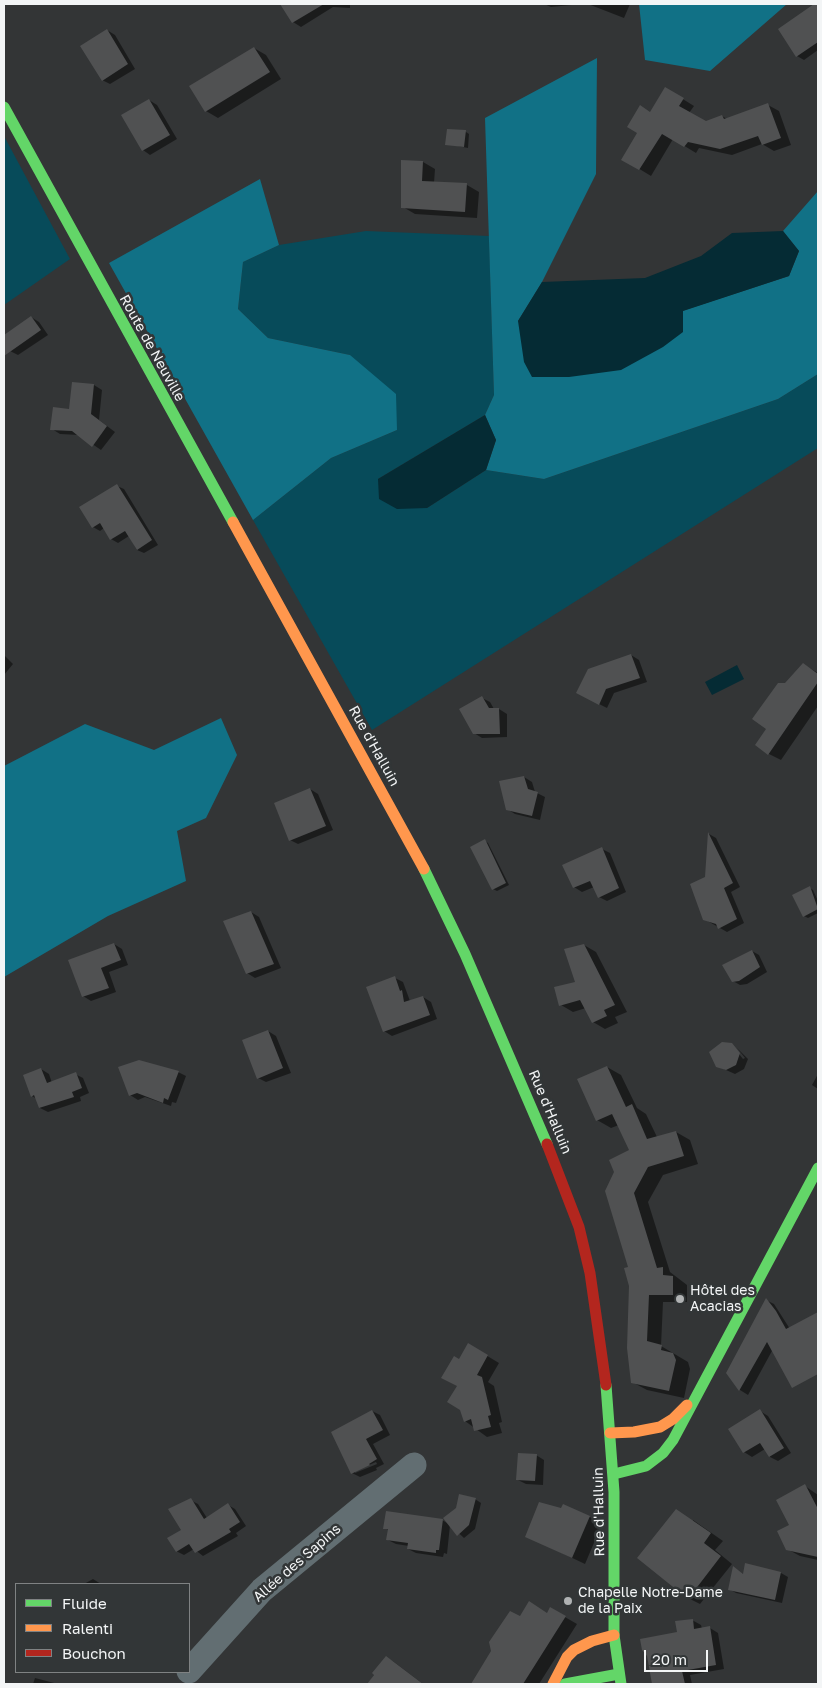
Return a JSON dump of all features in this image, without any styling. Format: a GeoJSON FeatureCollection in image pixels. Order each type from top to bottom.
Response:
{"type":"FeatureCollection","features":[{"type":"Feature","properties":{"kind":"main road","name":"Route de Neuville"},"geometry":{"type":"LineString","coordinates":[[4,107],[276,602]]}},
{"type":"Feature","properties":{"kind":"main road","name":"Rue d'Halluin"},"geometry":{"type":"LineString","coordinates":[[276,602],[420,862],[465,954],[554,1158],[574,1213],[590,1272],[599,1330],[610,1433],[614,1474],[614,1635],[620,1679]]}},
{"type":"Feature","properties":{"kind":"main road"},"geometry":{"type":"LineString","coordinates":[[614,1474],[646,1466],[664,1453],[682,1426],[696,1392],[814,1181]]}},
{"type":"Feature","properties":{"kind":"main road"},"geometry":{"type":"LineString","coordinates":[[610,1433],[634,1432],[660,1427],[673,1419],[696,1392]]}},
{"type":"Feature","properties":{"kind":"main road"},"geometry":{"type":"LineString","coordinates":[[553,1684],[567,1657],[574,1650],[592,1641],[614,1635]]}},
{"type":"Feature","properties":{"kind":"main road"},"geometry":{"type":"LineString","coordinates":[[565,1684],[594,1677],[620,1679]]}},
{"type":"Feature","properties":{"kind":"street","name":"Allée des Sapins"},"geometry":{"type":"LineString","coordinates":[[190,1671],[262,1590],[414,1465]]}},
{"type":"Feature","properties":{"kind":"street","name":"Allée des Sapins"},"geometry":{"type":"LineString","coordinates":[[179,1684],[188,1673]]}},
{"type":"Feature","properties":{"kind":"shaded area"},"geometry":{"type":"Polygon","coordinates":[[[639,4],[787,4],[710,71],[645,60],[639,4]]]}},
{"type":"Feature","properties":{"kind":"shaded area"},"geometry":{"type":"Polygon","coordinates":[[[597,58],[596,174],[542,282],[518,321],[682,311],[789,276],[799,251],[783,231],[818,191],[818,374],[778,399],[544,479],[486,470],[496,440],[485,415],[494,395],[485,118],[597,58]]]}},
{"type":"Feature","properties":{"kind":"shaded area"},"geometry":{"type":"Polygon","coordinates":[[[4,136],[70,259],[4,305],[4,136]]]}},
{"type":"Feature","properties":{"kind":"shaded area"},"geometry":{"type":"Polygon","coordinates":[[[260,179],[279,245],[243,262],[238,309],[268,338],[350,355],[396,394],[397,430],[331,458],[253,520],[109,263],[260,179]]]}},
{"type":"Feature","properties":{"kind":"shaded area"},"geometry":{"type":"Polygon","coordinates":[[[366,231],[489,236],[494,395],[485,415],[378,479],[427,508],[486,470],[544,479],[778,399],[818,374],[818,448],[372,730],[253,520],[331,458],[397,430],[350,355],[268,338],[238,309],[243,262],[279,245],[366,231]]]}},
{"type":"Feature","properties":{"kind":"shaded area"},"geometry":{"type":"Polygon","coordinates":[[[783,231],[799,251],[789,276],[683,311],[683,332],[663,347],[621,370],[569,377],[532,377],[524,362],[518,321],[542,282],[645,278],[701,256],[732,233],[783,231]]]}},
{"type":"Feature","properties":{"kind":"shaded area"},"geometry":{"type":"Polygon","coordinates":[[[485,415],[496,440],[486,470],[427,508],[397,509],[379,499],[378,479],[485,415]]]}},
{"type":"Feature","properties":{"kind":"shaded area"},"geometry":{"type":"Polygon","coordinates":[[[737,665],[744,679],[712,695],[705,682],[737,665]]]}},
{"type":"Feature","properties":{"kind":"shaded area"},"geometry":{"type":"Polygon","coordinates":[[[221,718],[237,755],[206,818],[177,831],[186,881],[108,916],[4,977],[4,766],[85,724],[154,750],[221,718]]]}},
{"type":"Feature","properties":{"kind":"building"},"geometry":{"type":"Polygon","coordinates":[[[280,4],[324,4],[292,23],[280,4]]]}},
{"type":"Feature","properties":{"kind":"building"},"geometry":{"type":"Polygon","coordinates":[[[814,4],[818,4],[818,42],[796,57],[778,29],[814,4]]]}},
{"type":"Feature","properties":{"kind":"building"},"geometry":{"type":"Polygon","coordinates":[[[107,29],[128,64],[102,81],[80,46],[107,29]]]}},
{"type":"Feature","properties":{"kind":"building"},"geometry":{"type":"Polygon","coordinates":[[[254,47],[270,72],[205,112],[189,86],[254,47]]]}},
{"type":"Feature","properties":{"kind":"building"},"geometry":{"type":"Polygon","coordinates":[[[665,87],[684,98],[679,106],[706,121],[722,115],[724,119],[768,103],[781,138],[762,145],[758,136],[720,149],[688,142],[684,147],[662,134],[639,170],[621,160],[637,133],[627,127],[640,105],[650,112],[665,87]]]}},
{"type":"Feature","properties":{"kind":"building"},"geometry":{"type":"Polygon","coordinates":[[[149,99],[170,135],[142,151],[121,115],[149,99]]]}},
{"type":"Feature","properties":{"kind":"building"},"geometry":{"type":"Polygon","coordinates":[[[447,129],[466,130],[464,147],[445,145],[447,129]]]}},
{"type":"Feature","properties":{"kind":"building"},"geometry":{"type":"Polygon","coordinates":[[[401,160],[423,161],[422,181],[467,183],[465,212],[401,208],[401,160]]]}},
{"type":"Feature","properties":{"kind":"building"},"geometry":{"type":"Polygon","coordinates":[[[31,316],[41,330],[4,356],[4,335],[31,316]]]}},
{"type":"Feature","properties":{"kind":"building"},"geometry":{"type":"Polygon","coordinates":[[[72,382],[94,384],[91,414],[107,426],[92,447],[72,431],[50,430],[53,407],[69,409],[72,382]]]}},
{"type":"Feature","properties":{"kind":"building"},"geometry":{"type":"Polygon","coordinates":[[[117,484],[152,540],[137,550],[125,531],[110,540],[100,523],[92,528],[79,507],[117,484]]]}},
{"type":"Feature","properties":{"kind":"building"},"geometry":{"type":"Polygon","coordinates":[[[631,654],[640,678],[606,689],[599,705],[576,693],[588,669],[631,654]]]}},
{"type":"Feature","properties":{"kind":"building"},"geometry":{"type":"Polygon","coordinates":[[[803,663],[818,674],[818,682],[768,755],[755,745],[766,729],[752,719],[778,683],[785,683],[803,663]]]}},
{"type":"Feature","properties":{"kind":"building"},"geometry":{"type":"Polygon","coordinates":[[[482,696],[489,708],[499,708],[500,734],[473,734],[459,709],[482,696]]]}},
{"type":"Feature","properties":{"kind":"building"},"geometry":{"type":"Polygon","coordinates":[[[524,776],[528,789],[538,792],[532,816],[506,810],[499,781],[524,776]]]}},
{"type":"Feature","properties":{"kind":"building"},"geometry":{"type":"Polygon","coordinates":[[[310,788],[326,826],[289,841],[274,803],[310,788]]]}},
{"type":"Feature","properties":{"kind":"building"},"geometry":{"type":"Polygon","coordinates":[[[708,832],[733,883],[724,888],[737,919],[718,929],[716,924],[703,920],[690,884],[705,877],[708,832]]]}},
{"type":"Feature","properties":{"kind":"building"},"geometry":{"type":"Polygon","coordinates":[[[485,839],[506,883],[492,890],[470,847],[485,839]]]}},
{"type":"Feature","properties":{"kind":"building"},"geometry":{"type":"Polygon","coordinates":[[[602,847],[619,888],[598,898],[590,881],[573,888],[562,865],[602,847]]]}},
{"type":"Feature","properties":{"kind":"building"},"geometry":{"type":"Polygon","coordinates":[[[810,886],[818,909],[803,917],[792,895],[810,886]]]}},
{"type":"Feature","properties":{"kind":"building"},"geometry":{"type":"Polygon","coordinates":[[[251,911],[274,964],[246,974],[223,921],[251,911]]]}},
{"type":"Feature","properties":{"kind":"building"},"geometry":{"type":"Polygon","coordinates":[[[114,943],[121,960],[101,968],[109,988],[82,997],[68,960],[114,943]]]}},
{"type":"Feature","properties":{"kind":"building"},"geometry":{"type":"Polygon","coordinates":[[[584,944],[615,1005],[604,1010],[607,1016],[592,1023],[580,1000],[559,1006],[554,987],[575,982],[564,949],[584,944]]]}},
{"type":"Feature","properties":{"kind":"building"},"geometry":{"type":"Polygon","coordinates":[[[752,950],[760,967],[739,981],[732,982],[722,965],[752,950]]]}},
{"type":"Feature","properties":{"kind":"building"},"geometry":{"type":"Polygon","coordinates":[[[395,976],[400,991],[402,990],[404,1002],[423,996],[430,1015],[383,1032],[366,987],[395,976]]]}},
{"type":"Feature","properties":{"kind":"building"},"geometry":{"type":"Polygon","coordinates":[[[268,1030],[283,1068],[257,1079],[242,1040],[268,1030]]]}},
{"type":"Feature","properties":{"kind":"building"},"geometry":{"type":"Polygon","coordinates":[[[722,1042],[732,1043],[740,1053],[736,1065],[726,1070],[716,1067],[709,1052],[722,1042]]]}},
{"type":"Feature","properties":{"kind":"building"},"geometry":{"type":"Polygon","coordinates":[[[139,1060],[179,1071],[168,1100],[164,1098],[163,1103],[137,1093],[129,1096],[118,1067],[139,1060]]]}},
{"type":"Feature","properties":{"kind":"building"},"geometry":{"type":"Polygon","coordinates":[[[607,1066],[626,1107],[632,1104],[647,1139],[676,1131],[684,1156],[648,1167],[634,1193],[657,1268],[663,1267],[663,1275],[673,1276],[673,1295],[649,1295],[647,1341],[662,1345],[661,1350],[673,1353],[676,1360],[669,1391],[631,1383],[627,1348],[629,1286],[624,1268],[628,1267],[605,1191],[614,1172],[609,1160],[629,1150],[612,1114],[596,1121],[577,1079],[607,1066]]]}},
{"type":"Feature","properties":{"kind":"building"},"geometry":{"type":"Polygon","coordinates":[[[41,1068],[47,1083],[76,1072],[82,1088],[72,1092],[74,1097],[39,1108],[34,1095],[31,1097],[23,1075],[41,1068]]]}},
{"type":"Feature","properties":{"kind":"building"},"geometry":{"type":"Polygon","coordinates":[[[766,1298],[786,1329],[818,1312],[818,1374],[792,1388],[767,1342],[739,1391],[726,1373],[766,1298]]]}},
{"type":"Feature","properties":{"kind":"building"},"geometry":{"type":"Polygon","coordinates":[[[468,1343],[488,1355],[477,1375],[482,1377],[491,1415],[488,1416],[491,1427],[474,1431],[471,1419],[464,1422],[460,1410],[447,1402],[457,1386],[441,1378],[454,1356],[459,1359],[468,1343]]]}},
{"type":"Feature","properties":{"kind":"building"},"geometry":{"type":"Polygon","coordinates":[[[760,1409],[784,1448],[769,1457],[760,1443],[743,1453],[728,1429],[760,1409]]]}},
{"type":"Feature","properties":{"kind":"building"},"geometry":{"type":"Polygon","coordinates":[[[372,1410],[383,1430],[366,1439],[377,1459],[370,1465],[351,1474],[331,1432],[372,1410]]]}},
{"type":"Feature","properties":{"kind":"building"},"geometry":{"type":"Polygon","coordinates":[[[518,1453],[537,1454],[535,1481],[516,1480],[518,1453]]]}},
{"type":"Feature","properties":{"kind":"building"},"geometry":{"type":"Polygon","coordinates":[[[805,1484],[818,1509],[818,1557],[786,1550],[777,1531],[789,1525],[776,1500],[805,1484]]]}},
{"type":"Feature","properties":{"kind":"building"},"geometry":{"type":"Polygon","coordinates":[[[459,1494],[476,1498],[469,1525],[457,1536],[443,1518],[456,1508],[459,1494]]]}},
{"type":"Feature","properties":{"kind":"building"},"geometry":{"type":"Polygon","coordinates":[[[191,1498],[204,1519],[228,1503],[240,1522],[229,1529],[231,1532],[195,1553],[189,1544],[176,1552],[167,1538],[181,1530],[168,1509],[191,1498]]]}},
{"type":"Feature","properties":{"kind":"building"},"geometry":{"type":"Polygon","coordinates":[[[539,1502],[561,1508],[563,1504],[590,1516],[572,1558],[525,1537],[539,1502]]]}},
{"type":"Feature","properties":{"kind":"building"},"geometry":{"type":"Polygon","coordinates":[[[676,1509],[711,1533],[704,1543],[721,1556],[688,1599],[637,1558],[676,1509]]]}},
{"type":"Feature","properties":{"kind":"building"},"geometry":{"type":"Polygon","coordinates":[[[386,1511],[443,1519],[439,1550],[436,1550],[436,1553],[407,1549],[408,1543],[386,1540],[388,1529],[383,1529],[386,1511]]]}},
{"type":"Feature","properties":{"kind":"building"},"geometry":{"type":"Polygon","coordinates":[[[745,1563],[781,1572],[775,1600],[728,1590],[733,1566],[743,1574],[745,1563]]]}},
{"type":"Feature","properties":{"kind":"building"},"geometry":{"type":"Polygon","coordinates":[[[529,1601],[547,1613],[550,1607],[566,1616],[523,1684],[471,1684],[491,1651],[489,1642],[510,1611],[520,1616],[529,1601]]]}},
{"type":"Feature","properties":{"kind":"building"},"geometry":{"type":"Polygon","coordinates":[[[693,1619],[694,1629],[710,1626],[716,1665],[682,1671],[685,1684],[652,1684],[647,1656],[642,1650],[640,1639],[677,1632],[675,1621],[693,1619]]]}},
{"type":"Feature","properties":{"kind":"building"},"geometry":{"type":"Polygon","coordinates":[[[386,1656],[423,1684],[367,1684],[374,1675],[372,1673],[386,1656]]]}},
{"type":"Feature","properties":{"kind":"traffic: fast"},"geometry":{"type":"LineString","coordinates":[[4,107],[233,522]]}},
{"type":"Feature","properties":{"kind":"traffic: fast"},"geometry":{"type":"LineString","coordinates":[[424,869],[465,954],[547,1144]]}},
{"type":"Feature","properties":{"kind":"traffic: fast"},"geometry":{"type":"LineString","coordinates":[[614,1474],[646,1466],[663,1453],[673,1440],[818,1168]]}},
{"type":"Feature","properties":{"kind":"traffic: fast"},"geometry":{"type":"LineString","coordinates":[[606,1385],[614,1492],[614,1635],[621,1684]]}},
{"type":"Feature","properties":{"kind":"traffic: fast"},"geometry":{"type":"LineString","coordinates":[[565,1684],[619,1674]]}},
{"type":"Feature","properties":{"kind":"traffic: slow"},"geometry":{"type":"LineString","coordinates":[[233,522],[424,869]]}},
{"type":"Feature","properties":{"kind":"traffic: slow"},"geometry":{"type":"LineString","coordinates":[[610,1433],[634,1432],[660,1427],[673,1419],[687,1405]]}},
{"type":"Feature","properties":{"kind":"traffic: slow"},"geometry":{"type":"LineString","coordinates":[[553,1684],[567,1657],[574,1650],[592,1641],[614,1635]]}},
{"type":"Feature","properties":{"kind":"traffic: jam"},"geometry":{"type":"LineString","coordinates":[[547,1144],[579,1227],[590,1273],[606,1385]]}},
{"type":"Feature","properties":{"kind":"place","name":"Hôtel des Acacias"},"geometry":{"type":"Point","coordinates":[680,1299]}},
{"type":"Feature","properties":{"kind":"place","name":"Chapelle Notre-Dame de la Paix"},"geometry":{"type":"Point","coordinates":[568,1601]}}]}
